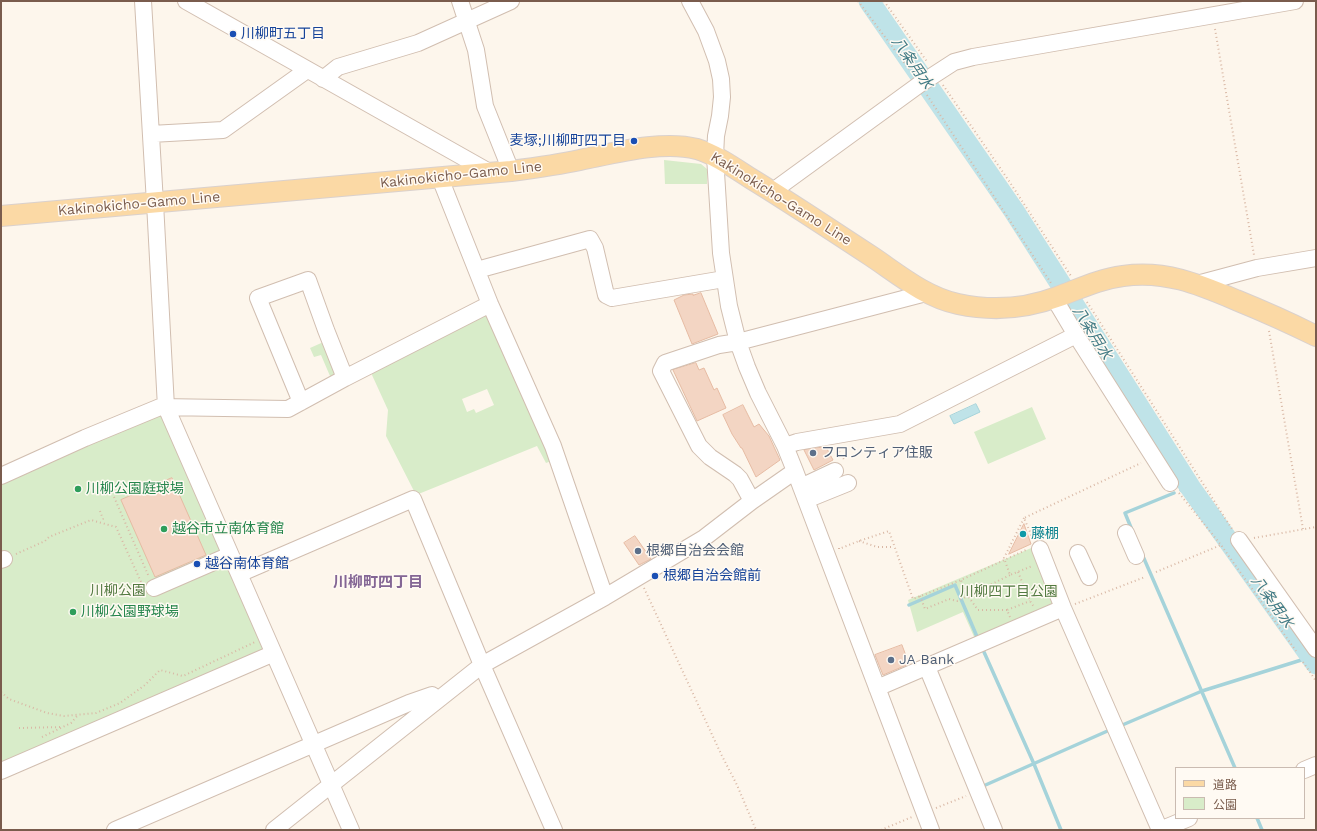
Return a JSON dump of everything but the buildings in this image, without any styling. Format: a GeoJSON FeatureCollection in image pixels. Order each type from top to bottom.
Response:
{"type":"FeatureCollection","features":[{"type":"Feature","properties":{"kind":"main road","name":"Kakinokicho-Gamo Line"},"geometry":{"type":"LineString","coordinates":[[1,216],[511,171],[553,166],[650,147],[696,149],[715,156],[773,192],[926,293],[955,303],[975,307],[1000,309],[1020,306],[1105,279],[1147,274],[1164,276],[1197,284],[1265,312],[1316,336]]}},
{"type":"Feature","properties":{"kind":"street"},"geometry":{"type":"LineString","coordinates":[[143,1],[166,407],[239,574],[272,654],[351,830]]}},
{"type":"Feature","properties":{"kind":"street"},"geometry":{"type":"LineString","coordinates":[[186,1],[491,173]]}},
{"type":"Feature","properties":{"kind":"street"},"geometry":{"type":"LineString","coordinates":[[460,1],[476,50],[485,106],[511,171]]}},
{"type":"Feature","properties":{"kind":"street"},"geometry":{"type":"LineString","coordinates":[[323,79],[338,67],[418,43],[466,20],[511,1]]}},
{"type":"Feature","properties":{"kind":"street"},"geometry":{"type":"LineString","coordinates":[[690,1],[706,31],[717,61],[721,79],[722,97],[716,136],[715,156],[721,253],[724,279],[738,342],[758,393],[785,446],[795,471],[931,830]]}},
{"type":"Feature","properties":{"kind":"street"},"geometry":{"type":"LineString","coordinates":[[773,192],[928,79],[954,62],[973,57],[1296,1]]}},
{"type":"Feature","properties":{"kind":"street"},"geometry":{"type":"LineString","coordinates":[[151,134],[223,130],[307,70]]}},
{"type":"Feature","properties":{"kind":"street"},"geometry":{"type":"LineString","coordinates":[[440,178],[490,304],[553,446],[605,597]]}},
{"type":"Feature","properties":{"kind":"street"},"geometry":{"type":"LineString","coordinates":[[477,270],[590,239],[595,248],[606,295],[612,298],[724,279]]}},
{"type":"Feature","properties":{"kind":"street"},"geometry":{"type":"LineString","coordinates":[[1197,284],[1257,268],[1316,258]]}},
{"type":"Feature","properties":{"kind":"street"},"geometry":{"type":"LineString","coordinates":[[301,402],[258,298],[308,280],[345,378]]}},
{"type":"Feature","properties":{"kind":"street"},"geometry":{"type":"LineString","coordinates":[[1067,292],[1076,335],[1165,481]]}},
{"type":"Feature","properties":{"kind":"street"},"geometry":{"type":"LineString","coordinates":[[752,501],[740,479],[710,457],[699,446],[661,371],[665,363],[719,345],[738,342],[926,293]]}},
{"type":"Feature","properties":{"kind":"street"},"geometry":{"type":"LineString","coordinates":[[1,476],[85,438],[160,407],[288,409],[345,378],[490,304]]}},
{"type":"Feature","properties":{"kind":"street"},"geometry":{"type":"LineString","coordinates":[[785,446],[797,442],[900,424],[1076,335]]}},
{"type":"Feature","properties":{"kind":"street"},"geometry":{"type":"LineString","coordinates":[[803,493],[842,468]]}},
{"type":"Feature","properties":{"kind":"street"},"geometry":{"type":"LineString","coordinates":[[274,830],[482,665],[640,577],[704,538],[752,501],[795,471]]}},
{"type":"Feature","properties":{"kind":"street"},"geometry":{"type":"LineString","coordinates":[[803,493],[848,483]]}},
{"type":"Feature","properties":{"kind":"street"},"geometry":{"type":"LineString","coordinates":[[239,574],[413,499],[482,665],[554,830]]}},
{"type":"Feature","properties":{"kind":"street"},"geometry":{"type":"LineString","coordinates":[[1126,533],[1136,556]]}},
{"type":"Feature","properties":{"kind":"street"},"geometry":{"type":"LineString","coordinates":[[1239,540],[1316,649]]}},
{"type":"Feature","properties":{"kind":"street"},"geometry":{"type":"LineString","coordinates":[[1039,550],[1060,589],[1063,608],[1108,719],[1160,830],[1187,819]]}},
{"type":"Feature","properties":{"kind":"street"},"geometry":{"type":"LineString","coordinates":[[1078,553],[1089,577]]}},
{"type":"Feature","properties":{"kind":"street"},"geometry":{"type":"LineString","coordinates":[[149,589],[230,555]]}},
{"type":"Feature","properties":{"kind":"street"},"geometry":{"type":"LineString","coordinates":[[877,688],[1063,608]]}},
{"type":"Feature","properties":{"kind":"street"},"geometry":{"type":"LineString","coordinates":[[1,771],[272,654]]}},
{"type":"Feature","properties":{"kind":"street"},"geometry":{"type":"LineString","coordinates":[[927,667],[977,792],[994,830]]}},
{"type":"Feature","properties":{"kind":"street"},"geometry":{"type":"LineString","coordinates":[[115,830],[409,703],[432,695],[436,700]]}},
{"type":"Feature","properties":{"kind":"street"},"geometry":{"type":"LineString","coordinates":[[1305,770],[1316,765]]}},
{"type":"Feature","properties":{"kind":"path"},"geometry":{"type":"LineString","coordinates":[[858,1],[928,79],[1009,181],[1067,292]]}},
{"type":"Feature","properties":{"kind":"path"},"geometry":{"type":"LineString","coordinates":[[884,1],[928,79],[1067,292],[1239,540],[1316,527]]}},
{"type":"Feature","properties":{"kind":"path"},"geometry":{"type":"LineString","coordinates":[[1213,15],[1257,268]]}},
{"type":"Feature","properties":{"kind":"path"},"geometry":{"type":"LineString","coordinates":[[1265,312],[1304,529]]}},
{"type":"Feature","properties":{"kind":"path"},"geometry":{"type":"LineString","coordinates":[[834,443],[842,468]]}},
{"type":"Feature","properties":{"kind":"path"},"geometry":{"type":"LineString","coordinates":[[1010,575],[1004,558],[1024,518],[1143,462]]}},
{"type":"Feature","properties":{"kind":"path"},"geometry":{"type":"LineString","coordinates":[[1165,481],[1221,545],[1296,652]]}},
{"type":"Feature","properties":{"kind":"path"},"geometry":{"type":"LineString","coordinates":[[114,497],[149,589]]}},
{"type":"Feature","properties":{"kind":"path"},"geometry":{"type":"LineString","coordinates":[[100,511],[104,519],[102,522]]}},
{"type":"Feature","properties":{"kind":"path"},"geometry":{"type":"LineString","coordinates":[[1024,518],[1039,550]]}},
{"type":"Feature","properties":{"kind":"path"},"geometry":{"type":"LineString","coordinates":[[3,559],[45,541],[49,537],[91,520],[102,522],[116,527],[149,589]]}},
{"type":"Feature","properties":{"kind":"path"},"geometry":{"type":"LineString","coordinates":[[837,543],[839,550],[859,541],[889,531],[913,599],[961,580],[1036,546],[1039,550]]}},
{"type":"Feature","properties":{"kind":"path"},"geometry":{"type":"LineString","coordinates":[[859,541],[878,547],[894,547]]}},
{"type":"Feature","properties":{"kind":"path"},"geometry":{"type":"LineString","coordinates":[[1156,572],[1221,545]]}},
{"type":"Feature","properties":{"kind":"path"},"geometry":{"type":"LineString","coordinates":[[920,597],[925,609],[949,599],[958,600],[1018,572],[1039,550]]}},
{"type":"Feature","properties":{"kind":"path"},"geometry":{"type":"LineString","coordinates":[[1018,572],[1030,601],[1033,603],[1040,618]]}},
{"type":"Feature","properties":{"kind":"path"},"geometry":{"type":"LineString","coordinates":[[640,577],[721,754],[737,785],[756,830]]}},
{"type":"Feature","properties":{"kind":"path"},"geometry":{"type":"LineString","coordinates":[[1063,608],[1144,577]]}},
{"type":"Feature","properties":{"kind":"path"},"geometry":{"type":"LineString","coordinates":[[961,580],[968,596],[978,610],[1007,610],[1030,601]]}},
{"type":"Feature","properties":{"kind":"path"},"geometry":{"type":"LineString","coordinates":[[1007,610],[1015,629]]}},
{"type":"Feature","properties":{"kind":"path"},"geometry":{"type":"LineString","coordinates":[[1,692],[9,698],[47,713],[64,716],[96,713],[120,703],[145,685],[160,670],[183,676],[265,637]]}},
{"type":"Feature","properties":{"kind":"path"},"geometry":{"type":"LineString","coordinates":[[1303,662],[1316,681]]}},
{"type":"Feature","properties":{"kind":"path"},"geometry":{"type":"LineString","coordinates":[[37,740],[71,723],[78,715]]}},
{"type":"Feature","properties":{"kind":"path"},"geometry":{"type":"LineString","coordinates":[[19,728],[64,726]]}},
{"type":"Feature","properties":{"kind":"path"},"geometry":{"type":"LineString","coordinates":[[882,830],[977,792]]}},
{"type":"Feature","properties":{"kind":"green space"},"geometry":{"type":"Polygon","coordinates":[[[664,160],[701,164],[707,169],[707,184],[665,184],[664,160]]]}},
{"type":"Feature","properties":{"kind":"green space"},"geometry":{"type":"Polygon","coordinates":[[[488,310],[554,460],[546,463],[537,446],[416,495],[386,436],[388,410],[372,375],[373,368],[488,310]],[[487,389],[462,399],[467,412],[474,409],[476,413],[494,405],[487,389]]]}},
{"type":"Feature","properties":{"kind":"green space"},"geometry":{"type":"Polygon","coordinates":[[[328,340],[340,368],[333,383],[321,355],[314,357],[310,348],[328,340]]]}},
{"type":"Feature","properties":{"kind":"green space"},"geometry":{"type":"Polygon","coordinates":[[[1032,407],[1046,439],[988,464],[974,432],[1032,407]]]}},
{"type":"Feature","properties":{"kind":"green space","name":"川柳公園"},"geometry":{"type":"Polygon","coordinates":[[[161,410],[272,654],[1,768],[1,477],[161,410]]]}},
{"type":"Feature","properties":{"kind":"green space","name":"川柳四丁目公園"},"geometry":{"type":"Polygon","coordinates":[[[1036,546],[1057,604],[975,639],[963,612],[917,632],[908,600],[1036,546]]]}},
{"type":"Feature","properties":{"kind":"water"},"geometry":{"type":"Polygon","coordinates":[[[976,404],[980,412],[954,424],[950,416],[976,404]]]}},
{"type":"Feature","properties":{"kind":"waterway","name":"八条用水"},"geometry":{"type":"LineString","coordinates":[[869,1],[1014,211],[1190,487],[1316,664]]}},
{"type":"Feature","properties":{"kind":"waterway"},"geometry":{"type":"LineString","coordinates":[[1181,490],[1190,487]]}},
{"type":"Feature","properties":{"kind":"waterway"},"geometry":{"type":"LineString","coordinates":[[1132,530],[1125,513],[1174,493]]}},
{"type":"Feature","properties":{"kind":"waterway"},"geometry":{"type":"LineString","coordinates":[[1142,554],[1235,767]]}},
{"type":"Feature","properties":{"kind":"waterway"},"geometry":{"type":"LineString","coordinates":[[909,605],[955,585],[978,639]]}},
{"type":"Feature","properties":{"kind":"waterway"},"geometry":{"type":"LineString","coordinates":[[984,652],[1034,764],[1061,830]]}},
{"type":"Feature","properties":{"kind":"waterway"},"geometry":{"type":"LineString","coordinates":[[1120,726],[1202,691],[1311,657]]}},
{"type":"Feature","properties":{"kind":"waterway"},"geometry":{"type":"LineString","coordinates":[[981,787],[1112,729]]}},
{"type":"Feature","properties":{"kind":"waterway"},"geometry":{"type":"LineString","coordinates":[[1257,819],[1262,830]]}},
{"type":"Feature","properties":{"kind":"place","name":"川柳町五丁目"},"geometry":{"type":"Point","coordinates":[233,34]}},
{"type":"Feature","properties":{"kind":"place","name":"麦塚;川柳町四丁目"},"geometry":{"type":"Point","coordinates":[634,141]}},
{"type":"Feature","properties":{"kind":"place","name":"フロンティア住販"},"geometry":{"type":"Point","coordinates":[813,453]}},
{"type":"Feature","properties":{"kind":"place","name":"川柳公園庭球場"},"geometry":{"type":"Point","coordinates":[78,489]}},
{"type":"Feature","properties":{"kind":"place","name":"越谷市立南体育館"},"geometry":{"type":"Point","coordinates":[164,529]}},
{"type":"Feature","properties":{"kind":"place","name":"藤棚"},"geometry":{"type":"Point","coordinates":[1023,534]}},
{"type":"Feature","properties":{"kind":"place","name":"根郷自治会会館"},"geometry":{"type":"Point","coordinates":[638,551]}},
{"type":"Feature","properties":{"kind":"place","name":"越谷南体育館"},"geometry":{"type":"Point","coordinates":[197,564]}},
{"type":"Feature","properties":{"kind":"place","name":"根郷自治会館前"},"geometry":{"type":"Point","coordinates":[655,576]}},
{"type":"Feature","properties":{"kind":"place","name":"川柳公園野球場"},"geometry":{"type":"Point","coordinates":[73,612]}},
{"type":"Feature","properties":{"kind":"place","name":"JA Bank"},"geometry":{"type":"Point","coordinates":[891,660]}},
{"type":"Feature","properties":{"kind":"district","name":"川柳町四丁目"},"geometry":{"type":"Point","coordinates":[378,583]}}]}
